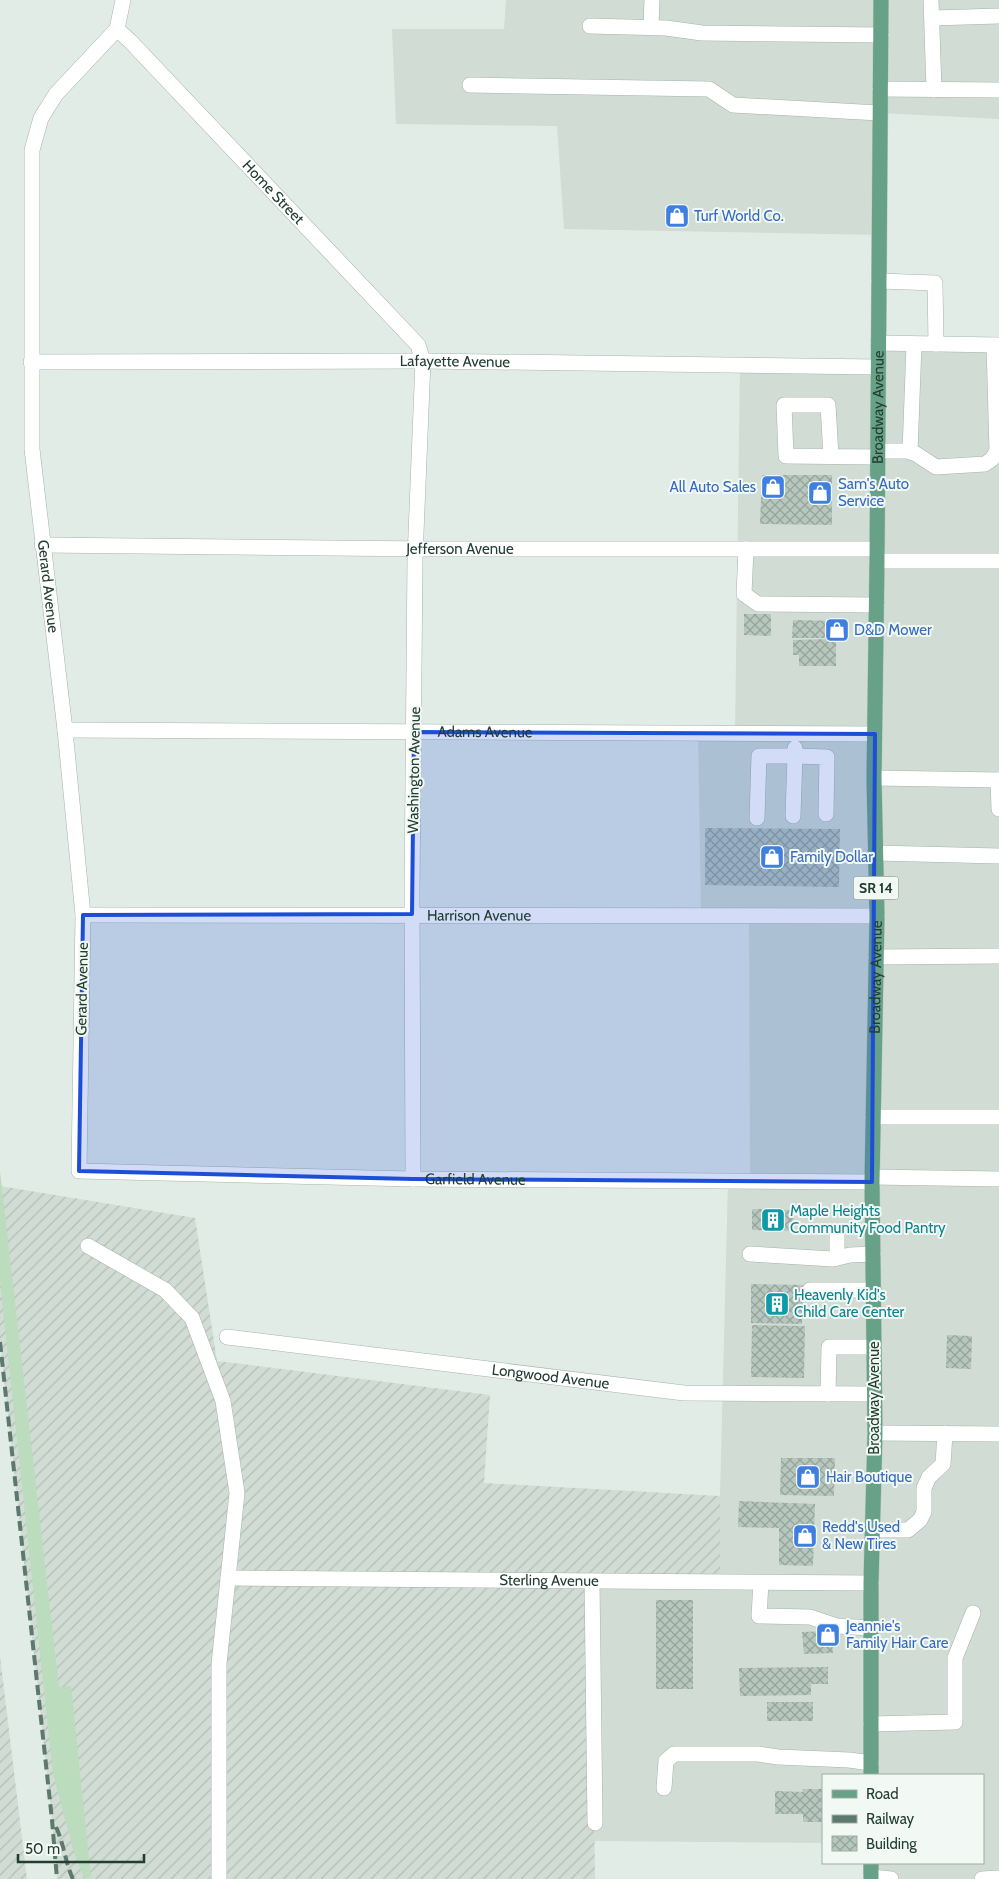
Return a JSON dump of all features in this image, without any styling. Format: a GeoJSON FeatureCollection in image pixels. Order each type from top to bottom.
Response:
{"type":"FeatureCollection","features":[{"type":"Feature","properties":{"kind":"main road","name":"Broadway Avenue"},"geometry":{"type":"LineString","coordinates":[[871,1769],[871,1584],[875,1433],[873,1180],[877,916],[874,778],[877,605],[880,0]]}},
{"type":"Feature","properties":{"kind":"street"},"geometry":{"type":"LineString","coordinates":[[117,30],[122,0]]}},
{"type":"Feature","properties":{"kind":"street"},"geometry":{"type":"LineString","coordinates":[[651,28],[652,0]]}},
{"type":"Feature","properties":{"kind":"street"},"geometry":{"type":"LineString","coordinates":[[931,0],[934,90]]}},
{"type":"Feature","properties":{"kind":"street"},"geometry":{"type":"LineString","coordinates":[[932,18],[999,16]]}},
{"type":"Feature","properties":{"kind":"street"},"geometry":{"type":"LineString","coordinates":[[590,26],[651,28],[702,33],[880,35]]}},
{"type":"Feature","properties":{"kind":"street","name":"Home Street"},"geometry":{"type":"LineString","coordinates":[[117,30],[130,41],[418,346],[423,361]]}},
{"type":"Feature","properties":{"kind":"street","name":"Gerard Avenue"},"geometry":{"type":"LineString","coordinates":[[79,1171],[83,915],[65,730],[32,449],[32,150],[42,118],[56,94],[117,30]]}},
{"type":"Feature","properties":{"kind":"street"},"geometry":{"type":"LineString","coordinates":[[470,85],[709,89],[733,105],[879,113]]}},
{"type":"Feature","properties":{"kind":"street"},"geometry":{"type":"LineString","coordinates":[[880,89],[999,90]]}},
{"type":"Feature","properties":{"kind":"street"},"geometry":{"type":"LineString","coordinates":[[879,281],[935,283],[936,344]]}},
{"type":"Feature","properties":{"kind":"street"},"geometry":{"type":"LineString","coordinates":[[830,456],[828,405],[784,405],[786,456],[830,456],[910,452],[936,467],[985,464],[992,459],[997,451],[996,345],[878,344]]}},
{"type":"Feature","properties":{"kind":"street"},"geometry":{"type":"LineString","coordinates":[[910,452],[914,344]]}},
{"type":"Feature","properties":{"kind":"street","name":"Lafayette Avenue"},"geometry":{"type":"LineString","coordinates":[[31,362],[423,361],[878,367]]}},
{"type":"Feature","properties":{"kind":"street","name":"Washington Avenue"},"geometry":{"type":"LineString","coordinates":[[413,1179],[412,914],[415,548],[423,361]]}},
{"type":"Feature","properties":{"kind":"street","name":"Jefferson Avenue"},"geometry":{"type":"LineString","coordinates":[[42,545],[746,549],[999,561]]}},
{"type":"Feature","properties":{"kind":"street"},"geometry":{"type":"LineString","coordinates":[[746,549],[744,594],[758,604],[877,605]]}},
{"type":"Feature","properties":{"kind":"street","name":"Adams Avenue"},"geometry":{"type":"LineString","coordinates":[[65,730],[875,734]]}},
{"type":"Feature","properties":{"kind":"street"},"geometry":{"type":"LineString","coordinates":[[793,816],[796,734]]}},
{"type":"Feature","properties":{"kind":"street"},"geometry":{"type":"LineString","coordinates":[[757,818],[759,756],[827,757],[826,814]]}},
{"type":"Feature","properties":{"kind":"street"},"geometry":{"type":"LineString","coordinates":[[874,778],[999,780],[999,809]]}},
{"type":"Feature","properties":{"kind":"street"},"geometry":{"type":"LineString","coordinates":[[876,853],[999,856]]}},
{"type":"Feature","properties":{"kind":"street","name":"Harrison Avenue"},"geometry":{"type":"LineString","coordinates":[[83,915],[877,916]]}},
{"type":"Feature","properties":{"kind":"street"},"geometry":{"type":"LineString","coordinates":[[876,957],[999,956]]}},
{"type":"Feature","properties":{"kind":"street"},"geometry":{"type":"LineString","coordinates":[[874,1117],[999,1117]]}},
{"type":"Feature","properties":{"kind":"street","name":"Garfield Avenue"},"geometry":{"type":"LineString","coordinates":[[79,1171],[413,1179],[999,1179]]}},
{"type":"Feature","properties":{"kind":"street"},"geometry":{"type":"LineString","coordinates":[[837,1234],[837,1258]]}},
{"type":"Feature","properties":{"kind":"street"},"geometry":{"type":"LineString","coordinates":[[88,1246],[165,1290],[192,1318],[223,1401],[237,1493],[219,1664],[219,1879]]}},
{"type":"Feature","properties":{"kind":"street"},"geometry":{"type":"LineString","coordinates":[[750,1254],[798,1258],[837,1258],[850,1255],[873,1254]]}},
{"type":"Feature","properties":{"kind":"street"},"geometry":{"type":"LineString","coordinates":[[810,1290],[874,1290]]}},
{"type":"Feature","properties":{"kind":"street","name":"Longwood Avenue"},"geometry":{"type":"LineString","coordinates":[[227,1337],[684,1393],[875,1394]]}},
{"type":"Feature","properties":{"kind":"street"},"geometry":{"type":"LineString","coordinates":[[828,1394],[829,1347],[874,1347]]}},
{"type":"Feature","properties":{"kind":"street"},"geometry":{"type":"LineString","coordinates":[[875,1433],[999,1434]]}},
{"type":"Feature","properties":{"kind":"street"},"geometry":{"type":"LineString","coordinates":[[872,1530],[908,1530],[920,1520],[924,1512],[924,1488],[929,1477],[943,1464],[945,1433]]}},
{"type":"Feature","properties":{"kind":"street","name":"Sterling Avenue"},"geometry":{"type":"LineString","coordinates":[[228,1578],[871,1584]]}},
{"type":"Feature","properties":{"kind":"street"},"geometry":{"type":"LineString","coordinates":[[592,1581],[595,1823]]}},
{"type":"Feature","properties":{"kind":"street"},"geometry":{"type":"LineString","coordinates":[[761,1583],[759,1616],[810,1617],[837,1626],[871,1628]]}},
{"type":"Feature","properties":{"kind":"street"},"geometry":{"type":"LineString","coordinates":[[871,1724],[955,1722],[955,1658],[973,1613]]}},
{"type":"Feature","properties":{"kind":"street"},"geometry":{"type":"LineString","coordinates":[[664,1788],[666,1761],[674,1754],[758,1754],[778,1757],[849,1760],[871,1769]]}},
{"type":"Feature","properties":{"kind":"street"},"geometry":{"type":"LineString","coordinates":[[871,1873],[891,1879]]}},
{"type":"Feature","properties":{"kind":"street"},"geometry":{"type":"LineString","coordinates":[[984,1879],[999,1878]]}},
{"type":"Feature","properties":{"kind":"highlighted area"},"geometry":{"type":"Polygon","coordinates":[[[414,732],[875,734],[872,1182],[413,1179],[79,1171],[83,915],[412,914],[414,732]]]}},
{"type":"Feature","properties":{"kind":"shaded area"},"geometry":{"type":"Polygon","coordinates":[[[506,0],[999,0],[999,119],[880,113],[879,235],[564,229],[557,126],[396,124],[392,29],[504,29],[506,0]]]}},
{"type":"Feature","properties":{"kind":"shaded area"},"geometry":{"type":"Polygon","coordinates":[[[878,343],[999,345],[999,1879],[871,1879],[871,1864],[984,1864],[984,1774],[822,1774],[822,1843],[594,1841],[592,1581],[720,1582],[720,1496],[728,1181],[750,1181],[749,916],[701,915],[698,733],[735,733],[740,365],[878,367],[878,343]]]}},
{"type":"Feature","properties":{"kind":"shaded area"},"geometry":{"type":"Polygon","coordinates":[[[0,1186],[195,1218],[217,1361],[490,1395],[484,1483],[720,1496],[720,1582],[592,1581],[595,1879],[57,1879],[0,1342],[0,1186]]]}},
{"type":"Feature","properties":{"kind":"shaded area"},"geometry":{"type":"Polygon","coordinates":[[[0,1656],[27,1879],[0,1879],[0,1656]]]}},
{"type":"Feature","properties":{"kind":"green space"},"geometry":{"type":"Polygon","coordinates":[[[0,1171],[59,1687],[71,1686],[91,1877],[84,1879],[73,1849],[53,1774],[0,1281],[0,1171]]]}},
{"type":"Feature","properties":{"kind":"building"},"geometry":{"type":"Polygon","coordinates":[[[762,475],[832,475],[832,525],[760,524],[762,475]]]}},
{"type":"Feature","properties":{"kind":"building"},"geometry":{"type":"Polygon","coordinates":[[[744,614],[771,614],[771,636],[744,635],[744,614]]]}},
{"type":"Feature","properties":{"kind":"building"},"geometry":{"type":"Polygon","coordinates":[[[793,620],[841,621],[841,638],[792,638],[793,620]]]}},
{"type":"Feature","properties":{"kind":"building"},"geometry":{"type":"Polygon","coordinates":[[[836,639],[836,666],[799,666],[799,655],[793,655],[793,640],[836,639]]]}},
{"type":"Feature","properties":{"kind":"building","name":"Family Dollar"},"geometry":{"type":"Polygon","coordinates":[[[705,828],[840,829],[839,887],[705,885],[705,828]]]}},
{"type":"Feature","properties":{"kind":"building","name":"Maple Heights Community Food Pantry"},"geometry":{"type":"Polygon","coordinates":[[[752,1209],[794,1210],[793,1231],[752,1230],[752,1209]]]}},
{"type":"Feature","properties":{"kind":"building","name":"Heavenly Kid's Child Care Center"},"geometry":{"type":"Polygon","coordinates":[[[751,1284],[803,1285],[802,1324],[751,1323],[751,1284]]]}},
{"type":"Feature","properties":{"kind":"building"},"geometry":{"type":"Polygon","coordinates":[[[752,1325],[805,1326],[804,1378],[751,1377],[752,1325]]]}},
{"type":"Feature","properties":{"kind":"building"},"geometry":{"type":"Polygon","coordinates":[[[947,1335],[972,1336],[971,1369],[946,1368],[947,1335]]]}},
{"type":"Feature","properties":{"kind":"building","name":"Hair Boutique"},"geometry":{"type":"Polygon","coordinates":[[[781,1458],[835,1458],[834,1496],[780,1495],[781,1458]]]}},
{"type":"Feature","properties":{"kind":"building"},"geometry":{"type":"Polygon","coordinates":[[[739,1501],[815,1504],[813,1566],[779,1565],[779,1528],[738,1527],[739,1501]]]}},
{"type":"Feature","properties":{"kind":"building"},"geometry":{"type":"Polygon","coordinates":[[[656,1600],[693,1600],[693,1689],[656,1689],[656,1600]]]}},
{"type":"Feature","properties":{"kind":"building"},"geometry":{"type":"Polygon","coordinates":[[[831,1631],[833,1653],[804,1654],[802,1632],[831,1631]]]}},
{"type":"Feature","properties":{"kind":"building"},"geometry":{"type":"Polygon","coordinates":[[[828,1667],[828,1684],[811,1684],[811,1695],[740,1696],[739,1668],[828,1667]]]}},
{"type":"Feature","properties":{"kind":"building"},"geometry":{"type":"Polygon","coordinates":[[[767,1702],[813,1702],[813,1721],[767,1721],[767,1702]]]}},
{"type":"Feature","properties":{"kind":"building"},"geometry":{"type":"Polygon","coordinates":[[[802,1789],[822,1789],[822,1822],[803,1822],[803,1814],[775,1814],[775,1791],[803,1792],[802,1789]]]}},
{"type":"Feature","properties":{"kind":"railway"},"geometry":{"type":"LineString","coordinates":[[0,1342],[57,1879]]}},
{"type":"Feature","properties":{"kind":"railway"},"geometry":{"type":"LineString","coordinates":[[56,1827],[73,1879]]}},
{"type":"Feature","properties":{"kind":"place","name":"Turf World Co."},"geometry":{"type":"Point","coordinates":[677,216]}},
{"type":"Feature","properties":{"kind":"place","name":"All Auto Sales"},"geometry":{"type":"Point","coordinates":[773,487]}},
{"type":"Feature","properties":{"kind":"place","name":"Sam's Auto Service"},"geometry":{"type":"Point","coordinates":[820,493]}},
{"type":"Feature","properties":{"kind":"place","name":"D&D Mower"},"geometry":{"type":"Point","coordinates":[837,630]}},
{"type":"Feature","properties":{"kind":"place","name":"Family Dollar"},"geometry":{"type":"Point","coordinates":[772,857]}},
{"type":"Feature","properties":{"kind":"place","name":"Maple Heights Community Food Pantry"},"geometry":{"type":"Point","coordinates":[773,1220]}},
{"type":"Feature","properties":{"kind":"place","name":"Heavenly Kid's Child Care Center"},"geometry":{"type":"Point","coordinates":[777,1304]}},
{"type":"Feature","properties":{"kind":"place","name":"Hair Boutique"},"geometry":{"type":"Point","coordinates":[808,1477]}},
{"type":"Feature","properties":{"kind":"place","name":"Redd's Used & New Tires"},"geometry":{"type":"Point","coordinates":[805,1536]}},
{"type":"Feature","properties":{"kind":"place","name":"Jeannie's Family Hair Care"},"geometry":{"type":"Point","coordinates":[828,1635]}}]}
